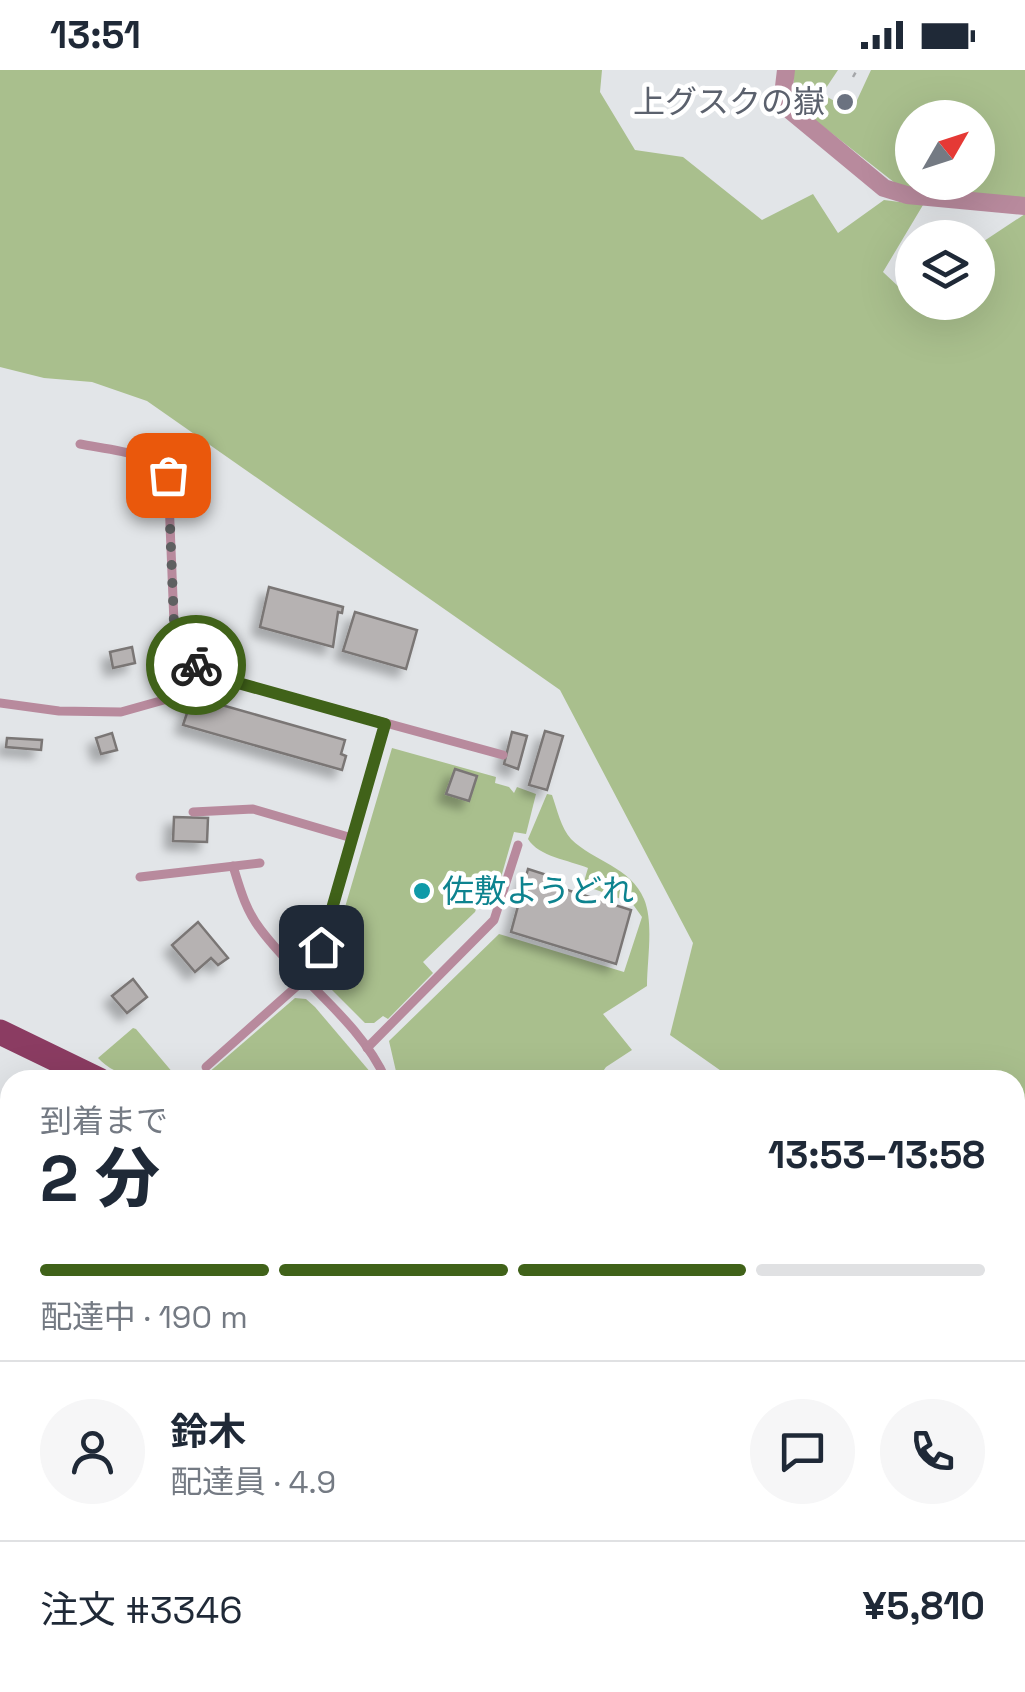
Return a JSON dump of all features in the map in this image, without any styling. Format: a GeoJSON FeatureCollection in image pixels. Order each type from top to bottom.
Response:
{"type":"FeatureCollection","features":[{"type":"Feature","properties":{"kind":"main road"},"geometry":{"type":"LineString","coordinates":[[0,1032],[79,1070]]}},
{"type":"Feature","properties":{"kind":"street"},"geometry":{"type":"LineString","coordinates":[[786,70],[783,96],[792,110],[884,188],[907,195],[1025,206]]}},
{"type":"Feature","properties":{"kind":"lane"},"geometry":{"type":"LineString","coordinates":[[80,444],[152,459],[165,466],[174,623],[199,672],[503,755]]}},
{"type":"Feature","properties":{"kind":"lane"},"geometry":{"type":"LineString","coordinates":[[0,703],[58,711],[122,712],[178,696],[199,672]]}},
{"type":"Feature","properties":{"kind":"lane"},"geometry":{"type":"LineString","coordinates":[[206,1067],[306,978],[321,947],[385,724]]}},
{"type":"Feature","properties":{"kind":"lane"},"geometry":{"type":"LineString","coordinates":[[193,812],[253,810],[352,838]]}},
{"type":"Feature","properties":{"kind":"lane"},"geometry":{"type":"LineString","coordinates":[[367,1048],[494,920],[518,845]]}},
{"type":"Feature","properties":{"kind":"lane"},"geometry":{"type":"LineString","coordinates":[[140,876],[260,863]]}},
{"type":"Feature","properties":{"kind":"lane"},"geometry":{"type":"LineString","coordinates":[[233,866],[251,916],[262,932],[367,1048],[380,1070]]}},
{"type":"Feature","properties":{"kind":"path"},"geometry":{"type":"LineString","coordinates":[[853,78],[857,70]]}},
{"type":"Feature","properties":{"kind":"green space"},"geometry":{"type":"Polygon","coordinates":[[[0,70],[602,70],[600,92],[635,150],[683,157],[762,220],[813,194],[838,233],[884,200],[923,205],[914,220],[895,220],[895,252],[883,272],[895,283],[895,320],[995,320],[995,234],[1025,214],[1025,1070],[720,1070],[670,1035],[693,943],[560,690],[147,401],[92,382],[44,378],[0,367],[0,70]]]}},
{"type":"Feature","properties":{"kind":"green space"},"geometry":{"type":"Polygon","coordinates":[[[794,70],[838,70],[822,94],[852,111],[871,70],[1025,70],[1025,199],[995,196],[995,100],[895,100],[895,183],[793,103],[794,70]]]}},
{"type":"Feature","properties":{"kind":"green space"},"geometry":{"type":"Polygon","coordinates":[[[392,748],[496,777],[495,783],[514,793],[517,787],[536,794],[526,834],[514,832],[496,895],[482,893],[475,912],[423,962],[433,973],[388,1019],[383,1016],[374,1023],[365,1023],[332,990],[325,975],[392,748]]]}},
{"type":"Feature","properties":{"kind":"green space"},"geometry":{"type":"Polygon","coordinates":[[[547,794],[552,795],[571,839],[630,879],[644,899],[649,930],[647,986],[603,1014],[632,1050],[604,1070],[396,1070],[389,1041],[499,934],[624,972],[642,917],[632,903],[583,885],[588,868],[547,854],[528,839],[547,794]]]}},
{"type":"Feature","properties":{"kind":"green space"},"geometry":{"type":"Polygon","coordinates":[[[295,998],[306,999],[315,1007],[369,1070],[212,1070],[295,998]]]}},
{"type":"Feature","properties":{"kind":"green space"},"geometry":{"type":"Polygon","coordinates":[[[133,1028],[171,1070],[114,1070],[98,1058],[133,1028]]]}},
{"type":"Feature","properties":{"kind":"building"},"geometry":{"type":"Polygon","coordinates":[[[269,587],[343,607],[342,613],[338,612],[333,647],[260,627],[269,587]]]}},
{"type":"Feature","properties":{"kind":"building"},"geometry":{"type":"Polygon","coordinates":[[[355,612],[417,630],[406,669],[343,651],[355,612]]]}},
{"type":"Feature","properties":{"kind":"building"},"geometry":{"type":"Polygon","coordinates":[[[132,647],[135,663],[113,668],[110,652],[132,647]]]}},
{"type":"Feature","properties":{"kind":"building"},"geometry":{"type":"Polygon","coordinates":[[[197,698],[345,740],[342,770],[183,725],[188,710],[194,711],[197,698]]]}},
{"type":"Feature","properties":{"kind":"building"},"geometry":{"type":"Polygon","coordinates":[[[545,731],[563,736],[547,790],[529,785],[545,731]]]}},
{"type":"Feature","properties":{"kind":"building"},"geometry":{"type":"Polygon","coordinates":[[[512,732],[527,736],[518,769],[504,764],[512,732]]]}},
{"type":"Feature","properties":{"kind":"building"},"geometry":{"type":"Polygon","coordinates":[[[112,733],[117,750],[101,754],[96,738],[112,733]]]}},
{"type":"Feature","properties":{"kind":"building"},"geometry":{"type":"Polygon","coordinates":[[[7,738],[42,740],[41,750],[6,747],[7,738]]]}},
{"type":"Feature","properties":{"kind":"building"},"geometry":{"type":"Polygon","coordinates":[[[455,769],[477,776],[469,801],[446,794],[455,769]]]}},
{"type":"Feature","properties":{"kind":"building"},"geometry":{"type":"Polygon","coordinates":[[[174,817],[208,818],[207,842],[173,841],[174,817]]]}},
{"type":"Feature","properties":{"kind":"building"},"geometry":{"type":"Polygon","coordinates":[[[528,869],[547,875],[545,883],[631,910],[616,964],[511,932],[528,869]]]}},
{"type":"Feature","properties":{"kind":"building"},"geometry":{"type":"Polygon","coordinates":[[[198,922],[228,958],[218,965],[211,958],[195,972],[172,945],[198,922]]]}},
{"type":"Feature","properties":{"kind":"building"},"geometry":{"type":"Polygon","coordinates":[[[133,979],[147,997],[127,1013],[112,996],[133,979]]]}},
{"type":"Feature","properties":{"kind":"way so far"},"geometry":{"type":"LineString","coordinates":[[168,475],[174,623],[196,665]]}},
{"type":"Feature","properties":{"kind":"place","name":"上グスクの嶽"},"geometry":{"type":"Point","coordinates":[845,102]}},
{"type":"Feature","properties":{"kind":"place","name":"佐敷ようどれ"},"geometry":{"type":"Point","coordinates":[422,891]}},
{"type":"Feature","properties":{"kind":"route"},"geometry":{"type":"LineString","coordinates":[[196,665],[199,672],[385,724],[321,947]]}}]}
